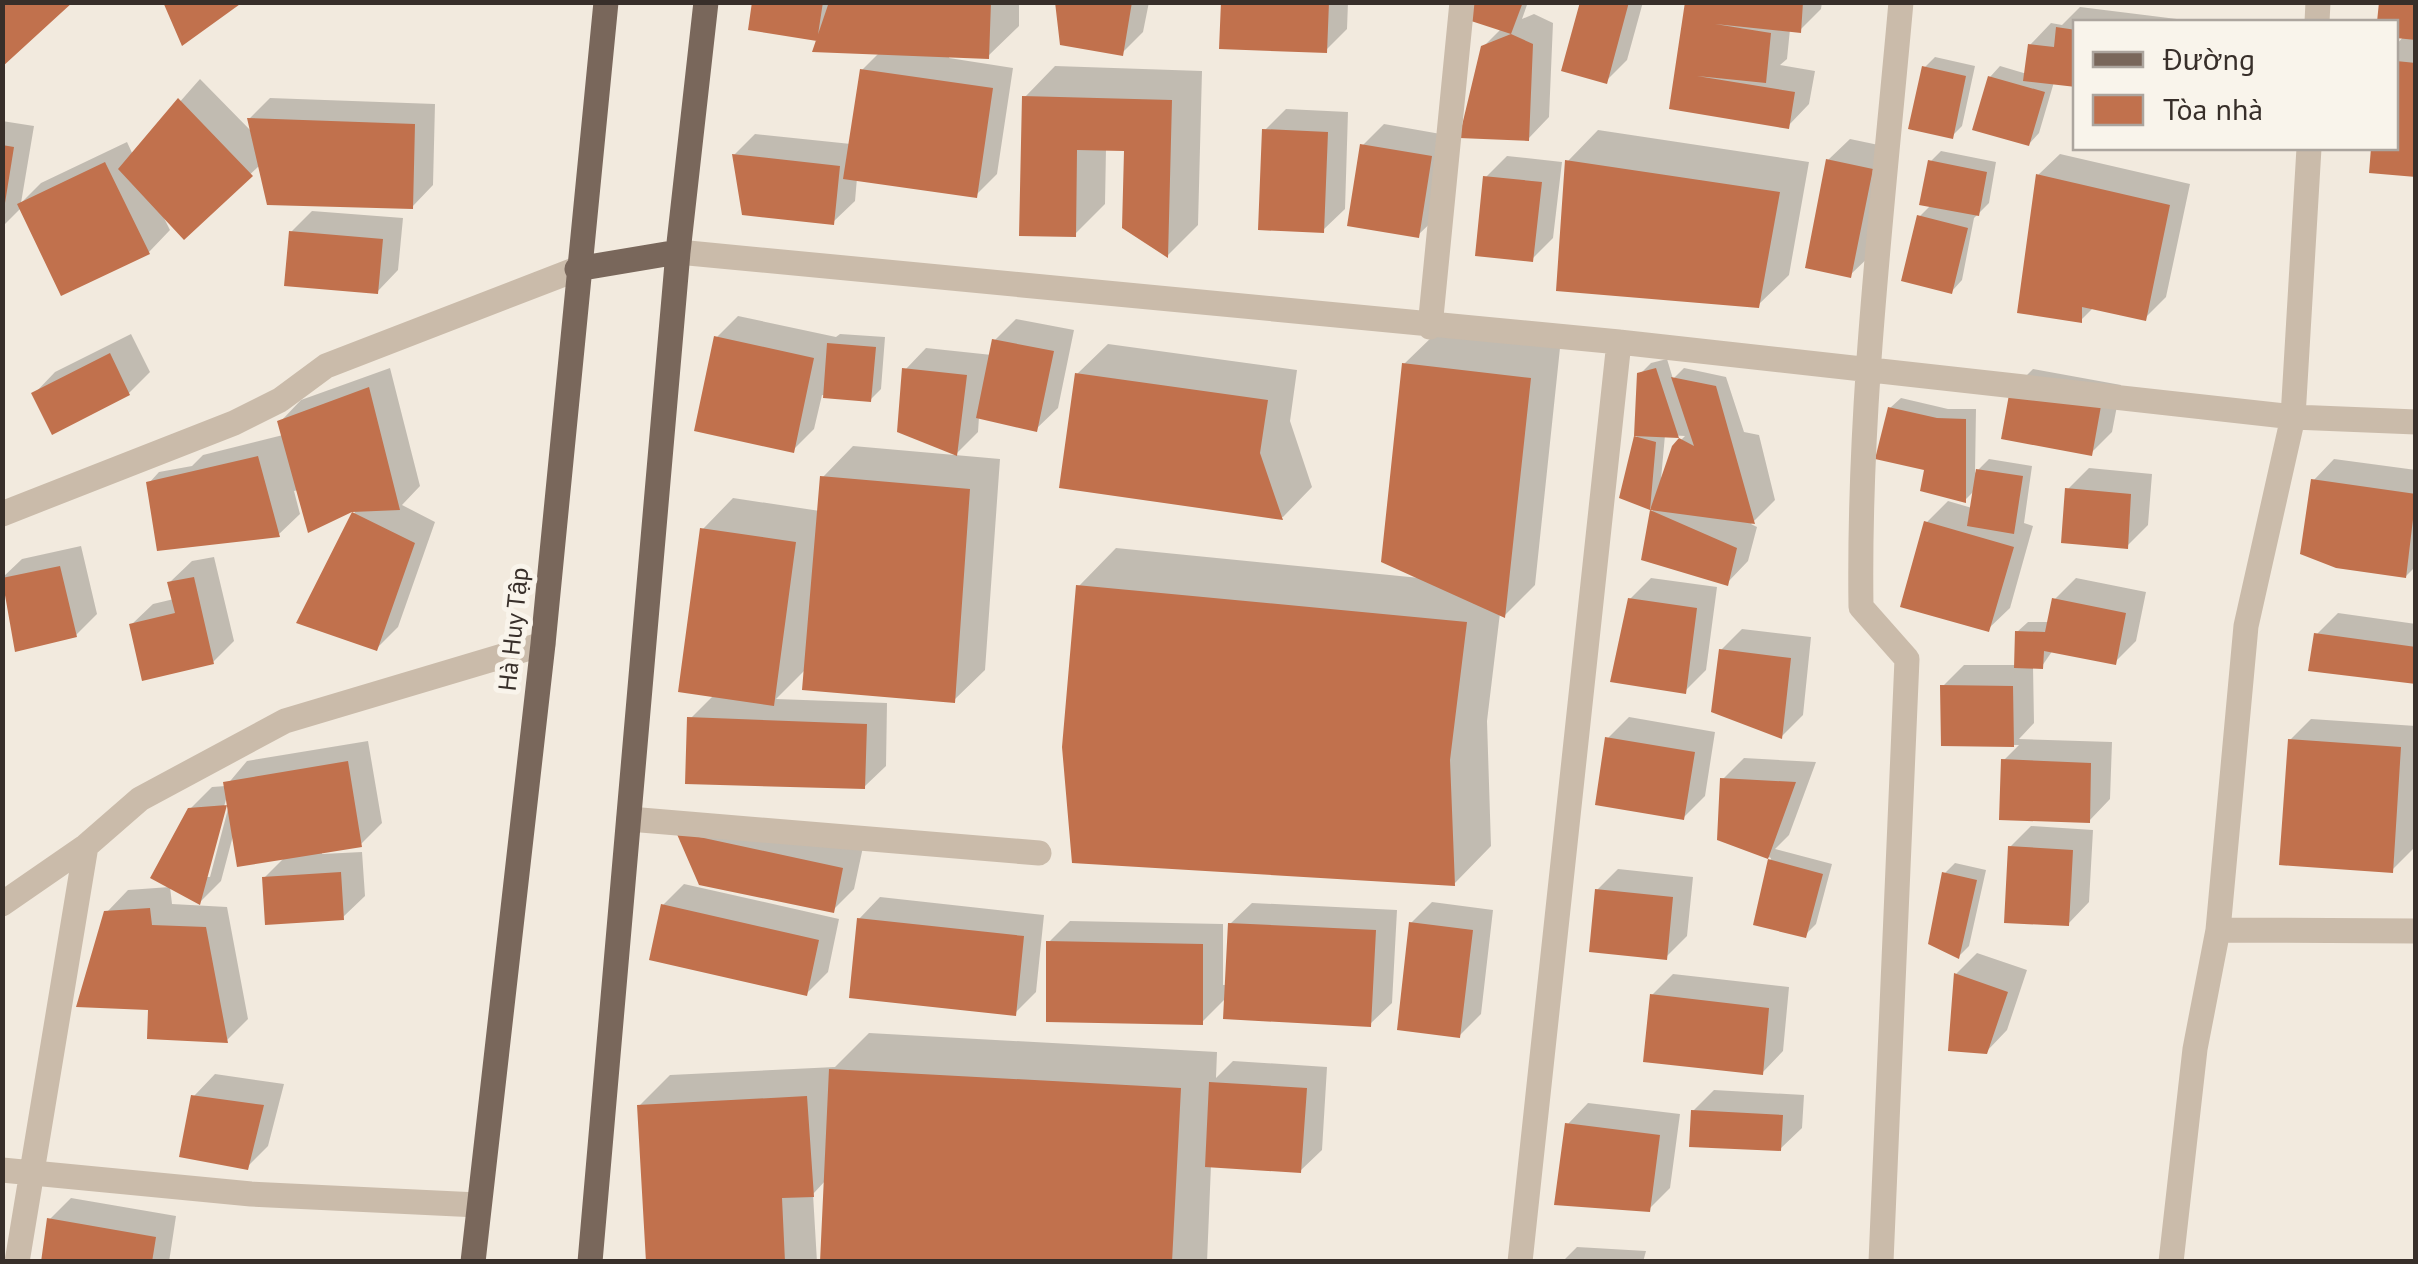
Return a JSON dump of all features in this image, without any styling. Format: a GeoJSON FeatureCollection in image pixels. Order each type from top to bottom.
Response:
{"type":"FeatureCollection","features":[{"type":"Feature","properties":{"kind":"main road","name":"Hà Huy Tập"},"geometry":{"type":"LineString","coordinates":[[473,1262],[543,644],[606,2]]}},
{"type":"Feature","properties":{"kind":"main road"},"geometry":{"type":"LineString","coordinates":[[590,1262],[678,252],[706,2]]}},
{"type":"Feature","properties":{"kind":"main road"},"geometry":{"type":"LineString","coordinates":[[577,269],[678,252]]}},
{"type":"Feature","properties":{"kind":"street"},"geometry":{"type":"LineString","coordinates":[[1430,327],[1462,2]]}},
{"type":"Feature","properties":{"kind":"street"},"geometry":{"type":"LineString","coordinates":[[1882,1262],[1907,659],[1861,608],[1868,372],[1901,2]]}},
{"type":"Feature","properties":{"kind":"street"},"geometry":{"type":"LineString","coordinates":[[2172,1262],[2196,1049],[2218,930],[2246,626],[2294,417],[2310,150]]}},
{"type":"Feature","properties":{"kind":"street"},"geometry":{"type":"LineString","coordinates":[[678,252],[1430,327],[1620,342],[2294,417],[2416,422]]}},
{"type":"Feature","properties":{"kind":"street"},"geometry":{"type":"LineString","coordinates":[[2,514],[234,422],[280,400],[326,366],[577,269]]}},
{"type":"Feature","properties":{"kind":"street"},"geometry":{"type":"LineString","coordinates":[[1520,1262],[1620,342]]}},
{"type":"Feature","properties":{"kind":"street"},"geometry":{"type":"LineString","coordinates":[[2,904],[86,846],[140,800],[285,721],[543,644]]}},
{"type":"Feature","properties":{"kind":"street"},"geometry":{"type":"LineString","coordinates":[[629,819],[1039,853]]}},
{"type":"Feature","properties":{"kind":"street"},"geometry":{"type":"LineString","coordinates":[[17,1262],[86,846]]}},
{"type":"Feature","properties":{"kind":"street"},"geometry":{"type":"LineString","coordinates":[[2218,930],[2416,931]]}},
{"type":"Feature","properties":{"kind":"street"},"geometry":{"type":"LineString","coordinates":[[2,1170],[251,1194],[478,1205]]}},
{"type":"Feature","properties":{"kind":"building"},"geometry":{"type":"Polygon","coordinates":[[[2,2],[73,2],[2,67],[2,2]]]}},
{"type":"Feature","properties":{"kind":"building"},"geometry":{"type":"Polygon","coordinates":[[[163,2],[243,2],[182,46],[163,2]]]}},
{"type":"Feature","properties":{"kind":"building"},"geometry":{"type":"Polygon","coordinates":[[[752,2],[823,2],[817,41],[748,30],[752,2]]]}},
{"type":"Feature","properties":{"kind":"building"},"geometry":{"type":"Polygon","coordinates":[[[829,2],[991,2],[989,59],[812,52],[829,2]]]}},
{"type":"Feature","properties":{"kind":"building"},"geometry":{"type":"Polygon","coordinates":[[[1055,2],[1132,2],[1123,56],[1060,45],[1055,2]]]}},
{"type":"Feature","properties":{"kind":"building"},"geometry":{"type":"Polygon","coordinates":[[[1221,2],[1329,2],[1327,53],[1219,49],[1221,2]]]}},
{"type":"Feature","properties":{"kind":"building"},"geometry":{"type":"Polygon","coordinates":[[[1472,2],[1523,2],[1511,34],[1468,20],[1472,2]]]}},
{"type":"Feature","properties":{"kind":"building"},"geometry":{"type":"Polygon","coordinates":[[[1580,2],[1629,2],[1607,84],[1561,71],[1580,2]]]}},
{"type":"Feature","properties":{"kind":"building"},"geometry":{"type":"Polygon","coordinates":[[[1685,2],[1803,2],[1801,33],[1715,24],[1771,33],[1766,83],[1697,76],[1795,92],[1789,129],[1669,109],[1685,2]]]}},
{"type":"Feature","properties":{"kind":"building"},"geometry":{"type":"Polygon","coordinates":[[[2379,2],[2416,2],[2416,40],[2398,38],[2398,20],[2377,20],[2379,2]]]}},
{"type":"Feature","properties":{"kind":"building"},"geometry":{"type":"Polygon","coordinates":[[[2056,27],[2073,30],[2073,87],[2023,81],[2028,44],[2054,47],[2056,27]]]}},
{"type":"Feature","properties":{"kind":"building"},"geometry":{"type":"Polygon","coordinates":[[[1511,34],[1533,44],[1529,141],[1459,138],[1481,46],[1511,34]]]}},
{"type":"Feature","properties":{"kind":"building"},"geometry":{"type":"Polygon","coordinates":[[[2398,61],[2416,63],[2416,177],[2369,173],[2371,150],[2398,150],[2398,61]]]}},
{"type":"Feature","properties":{"kind":"building"},"geometry":{"type":"Polygon","coordinates":[[[1922,66],[1966,76],[1953,139],[1908,129],[1922,66]]]}},
{"type":"Feature","properties":{"kind":"building"},"geometry":{"type":"Polygon","coordinates":[[[860,69],[993,88],[977,198],[843,179],[860,69]]]}},
{"type":"Feature","properties":{"kind":"building"},"geometry":{"type":"Polygon","coordinates":[[[1988,76],[2045,92],[2029,146],[1972,130],[1988,76]]]}},
{"type":"Feature","properties":{"kind":"building"},"geometry":{"type":"Polygon","coordinates":[[[1022,96],[1172,100],[1168,258],[1122,228],[1124,151],[1077,150],[1076,237],[1019,236],[1022,96]]]}},
{"type":"Feature","properties":{"kind":"building"},"geometry":{"type":"Polygon","coordinates":[[[178,98],[253,176],[184,240],[118,169],[178,98]]]}},
{"type":"Feature","properties":{"kind":"building"},"geometry":{"type":"Polygon","coordinates":[[[247,118],[415,124],[413,209],[267,205],[247,118]]]}},
{"type":"Feature","properties":{"kind":"building"},"geometry":{"type":"Polygon","coordinates":[[[1262,129],[1328,132],[1324,233],[1258,230],[1262,129]]]}},
{"type":"Feature","properties":{"kind":"building"},"geometry":{"type":"Polygon","coordinates":[[[1360,144],[1432,156],[1419,238],[1347,226],[1360,144]]]}},
{"type":"Feature","properties":{"kind":"building"},"geometry":{"type":"Polygon","coordinates":[[[2,145],[14,147],[5,203],[2,202],[2,145]]]}},
{"type":"Feature","properties":{"kind":"building"},"geometry":{"type":"Polygon","coordinates":[[[732,154],[840,166],[834,225],[742,215],[732,154]]]}},
{"type":"Feature","properties":{"kind":"building"},"geometry":{"type":"Polygon","coordinates":[[[1826,159],[1873,169],[1851,278],[1805,268],[1826,159]]]}},
{"type":"Feature","properties":{"kind":"building"},"geometry":{"type":"Polygon","coordinates":[[[1565,160],[1780,192],[1759,308],[1556,291],[1565,160]]]}},
{"type":"Feature","properties":{"kind":"building"},"geometry":{"type":"Polygon","coordinates":[[[1928,160],[1987,172],[1979,216],[1919,205],[1928,160]]]}},
{"type":"Feature","properties":{"kind":"building"},"geometry":{"type":"Polygon","coordinates":[[[105,162],[150,254],[61,296],[17,204],[105,162]]]}},
{"type":"Feature","properties":{"kind":"building"},"geometry":{"type":"Polygon","coordinates":[[[2036,174],[2170,205],[2146,321],[2082,307],[2082,323],[2017,313],[2036,174]]]}},
{"type":"Feature","properties":{"kind":"building"},"geometry":{"type":"Polygon","coordinates":[[[1483,176],[1542,182],[1533,262],[1475,256],[1483,176]]]}},
{"type":"Feature","properties":{"kind":"building"},"geometry":{"type":"Polygon","coordinates":[[[1917,215],[1968,228],[1952,294],[1901,281],[1917,215]]]}},
{"type":"Feature","properties":{"kind":"building"},"geometry":{"type":"Polygon","coordinates":[[[289,231],[383,239],[378,294],[284,286],[289,231]]]}},
{"type":"Feature","properties":{"kind":"building"},"geometry":{"type":"Polygon","coordinates":[[[714,336],[814,358],[794,453],[694,431],[714,336]]]}},
{"type":"Feature","properties":{"kind":"building"},"geometry":{"type":"Polygon","coordinates":[[[992,339],[1054,351],[1037,432],[976,418],[992,339]]]}},
{"type":"Feature","properties":{"kind":"building"},"geometry":{"type":"Polygon","coordinates":[[[827,343],[876,347],[871,402],[823,398],[827,343]]]}},
{"type":"Feature","properties":{"kind":"building"},"geometry":{"type":"Polygon","coordinates":[[[110,353],[130,395],[52,435],[31,393],[110,353]]]}},
{"type":"Feature","properties":{"kind":"building"},"geometry":{"type":"Polygon","coordinates":[[[1402,363],[1531,378],[1505,618],[1381,562],[1402,363]]]}},
{"type":"Feature","properties":{"kind":"building"},"geometry":{"type":"Polygon","coordinates":[[[902,368],[967,375],[957,456],[897,432],[902,368]]]}},
{"type":"Feature","properties":{"kind":"building"},"geometry":{"type":"Polygon","coordinates":[[[1656,368],[1679,438],[1634,436],[1637,373],[1656,368]]]}},
{"type":"Feature","properties":{"kind":"building"},"geometry":{"type":"Polygon","coordinates":[[[1075,373],[1268,400],[1260,453],[1283,520],[1059,488],[1075,373]]]}},
{"type":"Feature","properties":{"kind":"building"},"geometry":{"type":"Polygon","coordinates":[[[1671,377],[1716,386],[1755,524],[1650,510],[1672,446],[1679,438],[1694,446],[1671,377]]]}},
{"type":"Feature","properties":{"kind":"building"},"geometry":{"type":"Polygon","coordinates":[[[369,387],[400,510],[352,512],[308,533],[277,421],[369,387]]]}},
{"type":"Feature","properties":{"kind":"building"},"geometry":{"type":"Polygon","coordinates":[[[2010,389],[2101,406],[2092,456],[2001,439],[2010,389]]]}},
{"type":"Feature","properties":{"kind":"building"},"geometry":{"type":"Polygon","coordinates":[[[1888,407],[1937,418],[1966,419],[1966,503],[1920,491],[1924,470],[1875,459],[1888,407]]]}},
{"type":"Feature","properties":{"kind":"building"},"geometry":{"type":"Polygon","coordinates":[[[1634,436],[1656,442],[1650,510],[1619,498],[1634,436]]]}},
{"type":"Feature","properties":{"kind":"building"},"geometry":{"type":"Polygon","coordinates":[[[258,456],[280,537],[157,551],[146,482],[258,456]]]}},
{"type":"Feature","properties":{"kind":"building"},"geometry":{"type":"Polygon","coordinates":[[[1976,469],[2023,476],[2014,534],[1967,526],[1976,469]]]}},
{"type":"Feature","properties":{"kind":"building"},"geometry":{"type":"Polygon","coordinates":[[[820,476],[970,489],[955,703],[802,690],[820,476]]]}},
{"type":"Feature","properties":{"kind":"building"},"geometry":{"type":"Polygon","coordinates":[[[2311,479],[2416,494],[2406,578],[2336,568],[2300,554],[2311,479]]]}},
{"type":"Feature","properties":{"kind":"building"},"geometry":{"type":"Polygon","coordinates":[[[2065,488],[2131,494],[2128,549],[2061,543],[2065,488]]]}},
{"type":"Feature","properties":{"kind":"building"},"geometry":{"type":"Polygon","coordinates":[[[1650,510],[1737,548],[1728,586],[1641,560],[1650,510]]]}},
{"type":"Feature","properties":{"kind":"building"},"geometry":{"type":"Polygon","coordinates":[[[352,512],[415,543],[377,651],[296,623],[352,512]]]}},
{"type":"Feature","properties":{"kind":"building"},"geometry":{"type":"Polygon","coordinates":[[[1924,521],[2014,547],[1989,632],[1900,607],[1924,521]]]}},
{"type":"Feature","properties":{"kind":"building"},"geometry":{"type":"Polygon","coordinates":[[[700,528],[796,542],[774,706],[678,692],[700,528]]]}},
{"type":"Feature","properties":{"kind":"building"},"geometry":{"type":"Polygon","coordinates":[[[60,566],[77,637],[15,652],[2,578],[60,566]]]}},
{"type":"Feature","properties":{"kind":"building"},"geometry":{"type":"Polygon","coordinates":[[[194,577],[214,664],[142,681],[129,624],[175,613],[167,582],[194,577]]]}},
{"type":"Feature","properties":{"kind":"building"},"geometry":{"type":"Polygon","coordinates":[[[1076,585],[1467,622],[1450,760],[1455,886],[1072,863],[1062,747],[1076,585]]]}},
{"type":"Feature","properties":{"kind":"building"},"geometry":{"type":"Polygon","coordinates":[[[1628,598],[1697,608],[1686,694],[1610,682],[1628,598]]]}},
{"type":"Feature","properties":{"kind":"building"},"geometry":{"type":"Polygon","coordinates":[[[2052,598],[2126,613],[2116,665],[2044,651],[2043,669],[2014,668],[2015,631],[2045,632],[2052,598]]]}},
{"type":"Feature","properties":{"kind":"building"},"geometry":{"type":"Polygon","coordinates":[[[2314,633],[2416,647],[2416,684],[2308,671],[2314,633]]]}},
{"type":"Feature","properties":{"kind":"building"},"geometry":{"type":"Polygon","coordinates":[[[1719,649],[1791,658],[1782,739],[1711,712],[1719,649]]]}},
{"type":"Feature","properties":{"kind":"building"},"geometry":{"type":"Polygon","coordinates":[[[1940,685],[2013,686],[2014,747],[1941,746],[1940,685]]]}},
{"type":"Feature","properties":{"kind":"building"},"geometry":{"type":"Polygon","coordinates":[[[687,717],[867,724],[865,789],[685,784],[687,717]]]}},
{"type":"Feature","properties":{"kind":"building"},"geometry":{"type":"Polygon","coordinates":[[[1605,737],[1695,752],[1684,820],[1595,805],[1605,737]]]}},
{"type":"Feature","properties":{"kind":"building"},"geometry":{"type":"Polygon","coordinates":[[[2288,739],[2401,747],[2393,873],[2279,865],[2288,739]]]}},
{"type":"Feature","properties":{"kind":"building"},"geometry":{"type":"Polygon","coordinates":[[[2001,759],[2091,763],[2090,823],[1999,820],[2001,759]]]}},
{"type":"Feature","properties":{"kind":"building"},"geometry":{"type":"Polygon","coordinates":[[[348,761],[362,847],[237,867],[223,782],[348,761]]]}},
{"type":"Feature","properties":{"kind":"building"},"geometry":{"type":"Polygon","coordinates":[[[1720,778],[1796,782],[1768,859],[1717,840],[1720,778]]]}},
{"type":"Feature","properties":{"kind":"building"},"geometry":{"type":"Polygon","coordinates":[[[227,805],[200,905],[150,878],[188,808],[227,805]]]}},
{"type":"Feature","properties":{"kind":"building"},"geometry":{"type":"Polygon","coordinates":[[[676,832],[843,868],[834,913],[699,885],[676,832]]]}},
{"type":"Feature","properties":{"kind":"building"},"geometry":{"type":"Polygon","coordinates":[[[2008,846],[2073,850],[2069,926],[2004,923],[2008,846]]]}},
{"type":"Feature","properties":{"kind":"building"},"geometry":{"type":"Polygon","coordinates":[[[1768,859],[1823,874],[1806,938],[1753,925],[1768,859]]]}},
{"type":"Feature","properties":{"kind":"building"},"geometry":{"type":"Polygon","coordinates":[[[341,872],[344,920],[265,925],[262,877],[341,872]]]}},
{"type":"Feature","properties":{"kind":"building"},"geometry":{"type":"Polygon","coordinates":[[[1942,872],[1977,880],[1959,959],[1928,944],[1942,872]]]}},
{"type":"Feature","properties":{"kind":"building"},"geometry":{"type":"Polygon","coordinates":[[[1595,889],[1673,897],[1667,960],[1589,952],[1595,889]]]}},
{"type":"Feature","properties":{"kind":"building"},"geometry":{"type":"Polygon","coordinates":[[[661,904],[819,940],[807,996],[649,960],[661,904]]]}},
{"type":"Feature","properties":{"kind":"building"},"geometry":{"type":"Polygon","coordinates":[[[150,908],[152,925],[206,927],[228,1043],[147,1039],[148,1010],[76,1007],[104,911],[150,908]]]}},
{"type":"Feature","properties":{"kind":"building"},"geometry":{"type":"Polygon","coordinates":[[[857,918],[1024,936],[1016,1016],[849,998],[857,918]]]}},
{"type":"Feature","properties":{"kind":"building"},"geometry":{"type":"Polygon","coordinates":[[[1409,922],[1473,930],[1460,1038],[1397,1030],[1409,922]]]}},
{"type":"Feature","properties":{"kind":"building"},"geometry":{"type":"Polygon","coordinates":[[[1228,923],[1376,930],[1371,1027],[1223,1019],[1228,923]]]}},
{"type":"Feature","properties":{"kind":"building"},"geometry":{"type":"Polygon","coordinates":[[[1046,941],[1203,944],[1203,1025],[1046,1022],[1046,941]]]}},
{"type":"Feature","properties":{"kind":"building"},"geometry":{"type":"Polygon","coordinates":[[[1954,973],[2008,992],[1987,1054],[1948,1051],[1954,973]]]}},
{"type":"Feature","properties":{"kind":"building"},"geometry":{"type":"Polygon","coordinates":[[[1650,994],[1769,1008],[1763,1075],[1643,1062],[1650,994]]]}},
{"type":"Feature","properties":{"kind":"building"},"geometry":{"type":"Polygon","coordinates":[[[829,1069],[1181,1088],[1172,1262],[820,1262],[829,1069]]]}},
{"type":"Feature","properties":{"kind":"building"},"geometry":{"type":"Polygon","coordinates":[[[1209,1082],[1307,1088],[1301,1173],[1205,1167],[1209,1082]]]}},
{"type":"Feature","properties":{"kind":"building"},"geometry":{"type":"Polygon","coordinates":[[[191,1095],[264,1105],[248,1170],[179,1157],[191,1095]]]}},
{"type":"Feature","properties":{"kind":"building"},"geometry":{"type":"Polygon","coordinates":[[[807,1096],[814,1197],[782,1198],[785,1262],[646,1262],[637,1105],[807,1096]]]}},
{"type":"Feature","properties":{"kind":"building"},"geometry":{"type":"Polygon","coordinates":[[[1691,1110],[1783,1115],[1781,1151],[1689,1147],[1691,1110]]]}},
{"type":"Feature","properties":{"kind":"building"},"geometry":{"type":"Polygon","coordinates":[[[1565,1123],[1660,1135],[1650,1212],[1554,1205],[1565,1123]]]}},
{"type":"Feature","properties":{"kind":"building"},"geometry":{"type":"Polygon","coordinates":[[[47,1218],[156,1237],[152,1262],[41,1262],[47,1218]]]}}]}
